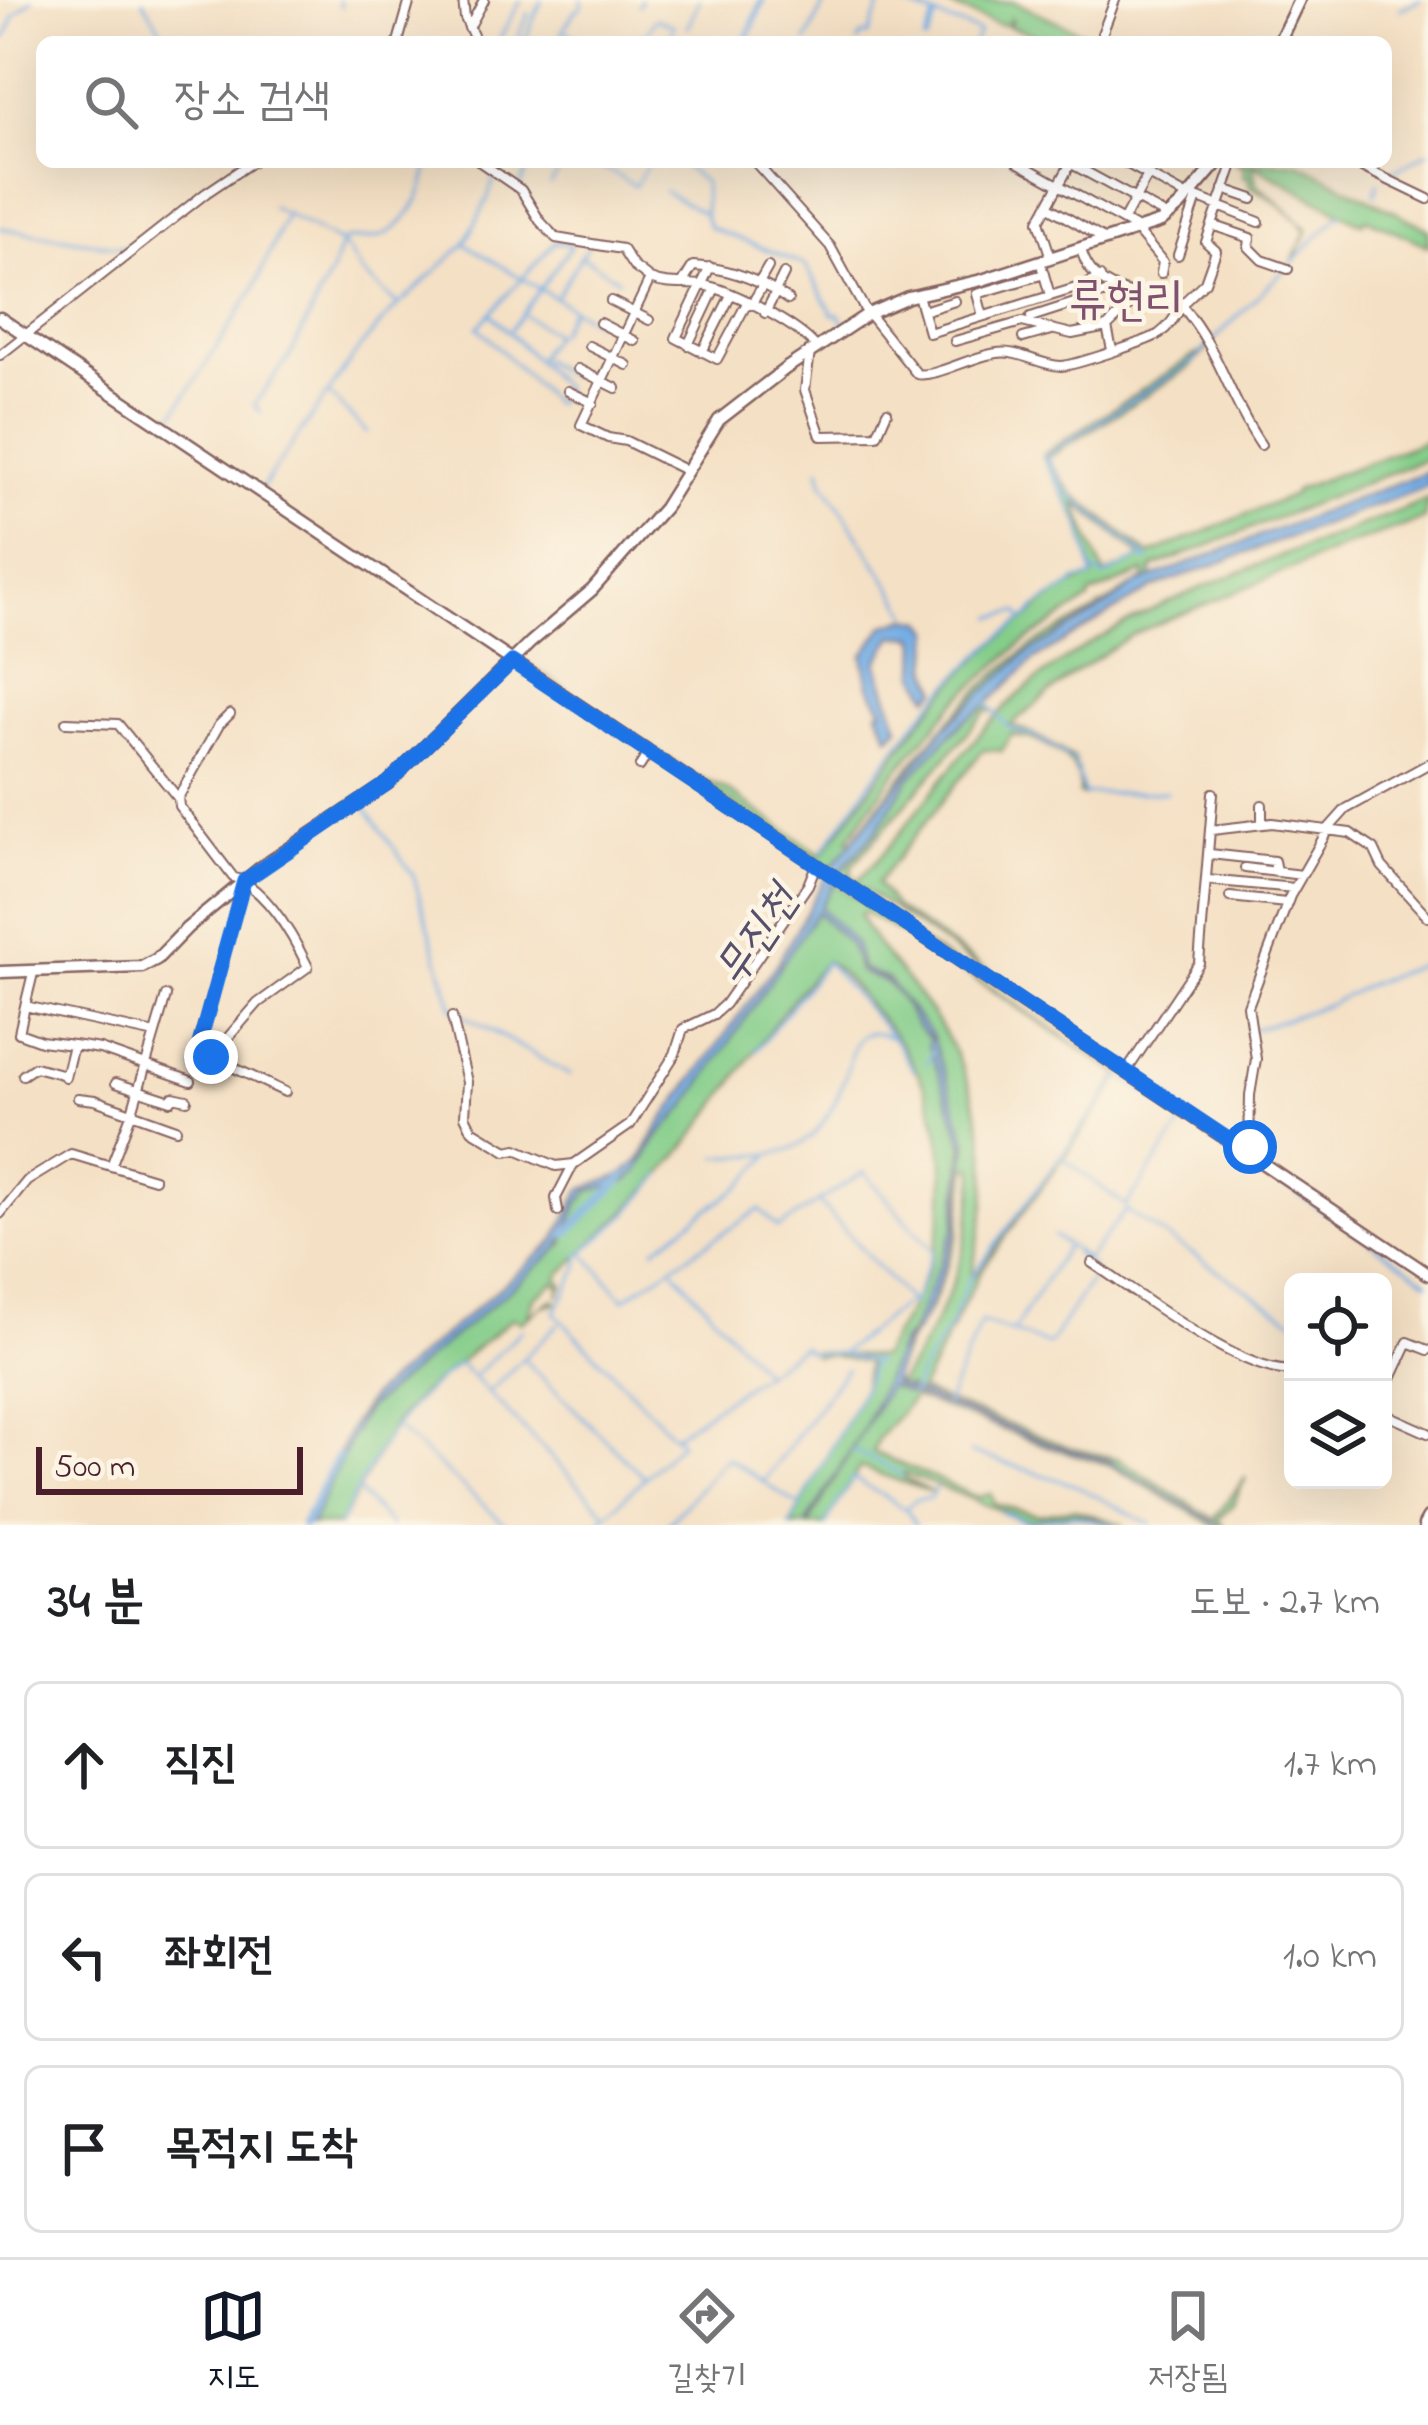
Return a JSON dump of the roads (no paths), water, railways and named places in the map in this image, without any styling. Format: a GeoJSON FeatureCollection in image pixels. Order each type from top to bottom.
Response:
{"type":"FeatureCollection","features":[{"type":"Feature","properties":{"kind":"main road"},"geometry":{"type":"LineString","coordinates":[[1282,36],[1299,0]]}},
{"type":"Feature","properties":{"kind":"main road"},"geometry":{"type":"LineString","coordinates":[[0,972],[142,967],[158,959],[244,881],[388,783],[592,590],[664,508],[719,420],[813,349],[868,314],[918,295],[1045,264],[1137,231],[1192,197],[1213,168]]}},
{"type":"Feature","properties":{"kind":"main road"},"geometry":{"type":"LineString","coordinates":[[0,318],[1428,1274]]}},
{"type":"Feature","properties":{"kind":"street"},"geometry":{"type":"LineString","coordinates":[[400,36],[410,0]]}},
{"type":"Feature","properties":{"kind":"street"},"geometry":{"type":"LineString","coordinates":[[463,0],[473,36]]}},
{"type":"Feature","properties":{"kind":"street"},"geometry":{"type":"LineString","coordinates":[[469,28],[484,0]]}},
{"type":"Feature","properties":{"kind":"street"},"geometry":{"type":"LineString","coordinates":[[1102,36],[1115,0]]}},
{"type":"Feature","properties":{"kind":"street"},"geometry":{"type":"LineString","coordinates":[[0,355],[243,168]]}},
{"type":"Feature","properties":{"kind":"street"},"geometry":{"type":"LineString","coordinates":[[490,168],[521,190],[556,238],[622,249],[650,280],[723,291],[801,332],[813,349],[805,390],[821,436],[877,435],[887,412]]}},
{"type":"Feature","properties":{"kind":"street"},"geometry":{"type":"LineString","coordinates":[[760,168],[830,246],[868,314],[921,376],[993,353],[1013,352],[1064,366],[1161,332],[1207,277],[1216,251],[1207,244],[1232,168]]}},
{"type":"Feature","properties":{"kind":"street"},"geometry":{"type":"LineString","coordinates":[[1028,168],[1137,231],[1163,262],[1161,273]]}},
{"type":"Feature","properties":{"kind":"street"},"geometry":{"type":"LineString","coordinates":[[1050,295],[1039,224],[1067,168]]}},
{"type":"Feature","properties":{"kind":"street"},"geometry":{"type":"LineString","coordinates":[[1081,168],[1168,216]]}},
{"type":"Feature","properties":{"kind":"street"},"geometry":{"type":"LineString","coordinates":[[1135,168],[1192,197],[1259,222]]}},
{"type":"Feature","properties":{"kind":"street"},"geometry":{"type":"LineString","coordinates":[[1363,168],[1428,199]]}},
{"type":"Feature","properties":{"kind":"street"},"geometry":{"type":"LineString","coordinates":[[1123,221],[1148,175]]}},
{"type":"Feature","properties":{"kind":"street"},"geometry":{"type":"LineString","coordinates":[[1224,189],[1253,199]]}},
{"type":"Feature","properties":{"kind":"street"},"geometry":{"type":"LineString","coordinates":[[1178,255],[1192,197]]}},
{"type":"Feature","properties":{"kind":"street"},"geometry":{"type":"LineString","coordinates":[[1047,206],[1106,241]]}},
{"type":"Feature","properties":{"kind":"street"},"geometry":{"type":"LineString","coordinates":[[1212,225],[1250,238],[1250,247],[1262,260],[1287,268]]}},
{"type":"Feature","properties":{"kind":"street"},"geometry":{"type":"LineString","coordinates":[[1081,249],[1082,256],[1116,290],[1181,305],[1211,343],[1235,401],[1262,445]]}},
{"type":"Feature","properties":{"kind":"street"},"geometry":{"type":"LineString","coordinates":[[983,316],[977,293],[1045,264]]}},
{"type":"Feature","properties":{"kind":"street"},"geometry":{"type":"LineString","coordinates":[[682,285],[693,266],[710,267],[732,271],[788,300]]}},
{"type":"Feature","properties":{"kind":"street"},"geometry":{"type":"LineString","coordinates":[[710,267],[675,333],[688,345],[718,358],[768,267]]}},
{"type":"Feature","properties":{"kind":"street"},"geometry":{"type":"LineString","coordinates":[[701,352],[732,271]]}},
{"type":"Feature","properties":{"kind":"street"},"geometry":{"type":"LineString","coordinates":[[765,313],[784,274]]}},
{"type":"Feature","properties":{"kind":"street"},"geometry":{"type":"LineString","coordinates":[[918,295],[929,333],[1100,277]]}},
{"type":"Feature","properties":{"kind":"street"},"geometry":{"type":"LineString","coordinates":[[650,280],[581,425],[687,471]]}},
{"type":"Feature","properties":{"kind":"street"},"geometry":{"type":"LineString","coordinates":[[1034,300],[1035,316],[1116,290]]}},
{"type":"Feature","properties":{"kind":"street"},"geometry":{"type":"LineString","coordinates":[[688,345],[723,291]]}},
{"type":"Feature","properties":{"kind":"street"},"geometry":{"type":"LineString","coordinates":[[955,341],[1022,322],[1072,334],[1107,327],[1128,307],[1127,296]]}},
{"type":"Feature","properties":{"kind":"street"},"geometry":{"type":"LineString","coordinates":[[922,310],[955,301]]}},
{"type":"Feature","properties":{"kind":"street"},"geometry":{"type":"LineString","coordinates":[[611,302],[649,320]]}},
{"type":"Feature","properties":{"kind":"street"},"geometry":{"type":"LineString","coordinates":[[600,323],[635,340]]}},
{"type":"Feature","properties":{"kind":"street"},"geometry":{"type":"LineString","coordinates":[[1107,327],[1112,350]]}},
{"type":"Feature","properties":{"kind":"street"},"geometry":{"type":"LineString","coordinates":[[1023,338],[1054,330]]}},
{"type":"Feature","properties":{"kind":"street"},"geometry":{"type":"LineString","coordinates":[[589,346],[627,365]]}},
{"type":"Feature","properties":{"kind":"street"},"geometry":{"type":"LineString","coordinates":[[578,369],[616,388]]}},
{"type":"Feature","properties":{"kind":"street"},"geometry":{"type":"LineString","coordinates":[[568,391],[592,403]]}},
{"type":"Feature","properties":{"kind":"street"},"geometry":{"type":"LineString","coordinates":[[178,798],[219,724],[230,714]]}},
{"type":"Feature","properties":{"kind":"street"},"geometry":{"type":"LineString","coordinates":[[66,722],[118,724],[178,798],[179,806],[233,878],[244,881],[289,930],[308,967],[258,1003],[211,1057],[194,1063],[244,881]]}},
{"type":"Feature","properties":{"kind":"street"},"geometry":{"type":"LineString","coordinates":[[640,766],[648,753]]}},
{"type":"Feature","properties":{"kind":"street"},"geometry":{"type":"LineString","coordinates":[[1249,1153],[1256,1060],[1248,1006],[1286,903],[1329,828],[1346,809],[1428,764]]}},
{"type":"Feature","properties":{"kind":"street"},"geometry":{"type":"LineString","coordinates":[[1126,1072],[1199,963],[1213,793]]}},
{"type":"Feature","properties":{"kind":"street"},"geometry":{"type":"LineString","coordinates":[[1262,805],[1262,823]]}},
{"type":"Feature","properties":{"kind":"street"},"geometry":{"type":"LineString","coordinates":[[1212,830],[1262,823],[1350,833],[1371,845],[1382,866],[1428,917]]}},
{"type":"Feature","properties":{"kind":"street"},"geometry":{"type":"LineString","coordinates":[[1210,854],[1274,861],[1276,871]]}},
{"type":"Feature","properties":{"kind":"street"},"geometry":{"type":"LineString","coordinates":[[452,1017],[467,1082],[465,1117],[472,1130],[507,1151],[516,1149],[556,1166],[574,1163],[630,1125],[675,1054],[683,1029],[724,1004],[819,866]]}},
{"type":"Feature","properties":{"kind":"street"},"geometry":{"type":"LineString","coordinates":[[1245,868],[1302,874]]}},
{"type":"Feature","properties":{"kind":"street"},"geometry":{"type":"LineString","coordinates":[[1207,880],[1294,888]]}},
{"type":"Feature","properties":{"kind":"street"},"geometry":{"type":"LineString","coordinates":[[1230,896],[1286,903]]}},
{"type":"Feature","properties":{"kind":"street"},"geometry":{"type":"LineString","coordinates":[[33,974],[19,1033],[100,1049],[190,1081]]}},
{"type":"Feature","properties":{"kind":"street"},"geometry":{"type":"LineString","coordinates":[[111,1166],[132,1113],[166,996]]}},
{"type":"Feature","properties":{"kind":"street"},"geometry":{"type":"LineString","coordinates":[[25,1006],[155,1034]]}},
{"type":"Feature","properties":{"kind":"street"},"geometry":{"type":"LineString","coordinates":[[23,1075],[34,1067],[65,1076],[73,1045]]}},
{"type":"Feature","properties":{"kind":"street"},"geometry":{"type":"LineString","coordinates":[[211,1057],[285,1092]]}},
{"type":"Feature","properties":{"kind":"street"},"geometry":{"type":"LineString","coordinates":[[116,1083],[171,1101],[173,1097],[187,1100]]}},
{"type":"Feature","properties":{"kind":"street"},"geometry":{"type":"LineString","coordinates":[[78,1098],[176,1129]]}},
{"type":"Feature","properties":{"kind":"street"},"geometry":{"type":"LineString","coordinates":[[0,1214],[27,1181],[71,1154],[154,1179]]}},
{"type":"Feature","properties":{"kind":"street"},"geometry":{"type":"LineString","coordinates":[[558,1211],[556,1198],[574,1163]]}},
{"type":"Feature","properties":{"kind":"street"},"geometry":{"type":"LineString","coordinates":[[1092,1263],[1214,1344],[1284,1371]]}},
{"type":"Feature","properties":{"kind":"street"},"geometry":{"type":"LineString","coordinates":[[1390,1381],[1408,1342],[1428,1350]]}},
{"type":"Feature","properties":{"kind":"street"},"geometry":{"type":"LineString","coordinates":[[1392,1417],[1428,1433]]}},
{"type":"Feature","properties":{"kind":"water"},"geometry":{"type":"Polygon","coordinates":[[[1428,471],[1428,486],[1154,587],[1035,659],[962,722],[910,777],[820,907],[855,943],[861,968],[887,979],[931,1035],[967,1140],[957,1231],[932,1300],[917,1330],[904,1344],[892,1383],[1053,1445],[1107,1460],[1219,1525],[1107,1462],[1050,1446],[889,1386],[864,1428],[900,1344],[911,1333],[955,1226],[964,1145],[928,1044],[930,1038],[894,989],[859,970],[850,945],[817,912],[687,1105],[656,1139],[638,1172],[627,1181],[589,1191],[559,1248],[369,1407],[311,1525],[306,1525],[352,1424],[373,1395],[554,1242],[581,1190],[624,1174],[640,1160],[657,1129],[778,962],[833,865],[946,726],[1026,654],[1138,583],[1428,471]]]}},
{"type":"Feature","properties":{"kind":"water"},"geometry":{"type":"Polygon","coordinates":[[[908,618],[924,621],[932,631],[929,667],[938,689],[929,697],[917,674],[915,636],[894,636],[877,662],[899,727],[889,737],[878,711],[883,709],[869,687],[863,656],[884,626],[908,618]]]}},
{"type":"Feature","properties":{"kind":"waterway"},"geometry":{"type":"LineString","coordinates":[[0,39],[7,36],[14,16],[32,0]]}},
{"type":"Feature","properties":{"kind":"waterway"},"geometry":{"type":"LineString","coordinates":[[143,0],[164,36]]}},
{"type":"Feature","properties":{"kind":"waterway"},"geometry":{"type":"LineString","coordinates":[[339,0],[341,8]]}},
{"type":"Feature","properties":{"kind":"waterway"},"geometry":{"type":"LineString","coordinates":[[501,36],[521,0]]}},
{"type":"Feature","properties":{"kind":"waterway"},"geometry":{"type":"LineString","coordinates":[[527,36],[542,0]]}},
{"type":"Feature","properties":{"kind":"waterway"},"geometry":{"type":"LineString","coordinates":[[560,36],[582,7],[582,0]]}},
{"type":"Feature","properties":{"kind":"waterway"},"geometry":{"type":"LineString","coordinates":[[639,5],[641,0]]}},
{"type":"Feature","properties":{"kind":"waterway"},"geometry":{"type":"LineString","coordinates":[[687,28],[699,0]]}},
{"type":"Feature","properties":{"kind":"waterway"},"geometry":{"type":"LineString","coordinates":[[746,36],[761,0]]}},
{"type":"Feature","properties":{"kind":"waterway"},"geometry":{"type":"LineString","coordinates":[[750,36],[764,0]]}},
{"type":"Feature","properties":{"kind":"waterway"},"geometry":{"type":"LineString","coordinates":[[809,36],[826,0]]}},
{"type":"Feature","properties":{"kind":"waterway"},"geometry":{"type":"LineString","coordinates":[[868,36],[883,0]]}},
{"type":"Feature","properties":{"kind":"waterway"},"geometry":{"type":"LineString","coordinates":[[889,0],[979,32],[977,36]]}},
{"type":"Feature","properties":{"kind":"waterway"},"geometry":{"type":"LineString","coordinates":[[924,11],[930,0]]}},
{"type":"Feature","properties":{"kind":"waterway"},"geometry":{"type":"LineString","coordinates":[[1400,9],[1420,0]]}},
{"type":"Feature","properties":{"kind":"waterway"},"geometry":{"type":"LineString","coordinates":[[519,36],[529,13]]}},
{"type":"Feature","properties":{"kind":"waterway"},"geometry":{"type":"LineString","coordinates":[[926,36],[934,17]]}},
{"type":"Feature","properties":{"kind":"waterway"},"geometry":{"type":"LineString","coordinates":[[645,36],[656,18],[674,26],[669,36]]}},
{"type":"Feature","properties":{"kind":"waterway"},"geometry":{"type":"LineString","coordinates":[[930,36],[937,18]]}},
{"type":"Feature","properties":{"kind":"waterway"},"geometry":{"type":"LineString","coordinates":[[566,31],[576,36]]}},
{"type":"Feature","properties":{"kind":"waterway"},"geometry":{"type":"LineString","coordinates":[[862,36],[868,36]]}},
{"type":"Feature","properties":{"kind":"waterway"},"geometry":{"type":"LineString","coordinates":[[1387,175],[1428,152]]}},
{"type":"Feature","properties":{"kind":"waterway"},"geometry":{"type":"LineString","coordinates":[[261,412],[254,405],[291,354],[342,242],[378,237],[398,226],[420,196],[427,168]]}},
{"type":"Feature","properties":{"kind":"waterway"},"geometry":{"type":"LineString","coordinates":[[401,303],[465,244],[498,168]]}},
{"type":"Feature","properties":{"kind":"waterway"},"geometry":{"type":"LineString","coordinates":[[520,186],[528,168]]}},
{"type":"Feature","properties":{"kind":"waterway"},"geometry":{"type":"LineString","coordinates":[[551,184],[560,168]]}},
{"type":"Feature","properties":{"kind":"waterway"},"geometry":{"type":"LineString","coordinates":[[602,168],[635,186],[646,168]]}},
{"type":"Feature","properties":{"kind":"waterway"},"geometry":{"type":"LineString","coordinates":[[685,168],[704,182],[709,227],[805,265]]}},
{"type":"Feature","properties":{"kind":"waterway"},"geometry":{"type":"LineString","coordinates":[[1375,194],[1378,183]]}},
{"type":"Feature","properties":{"kind":"waterway"},"geometry":{"type":"LineString","coordinates":[[664,191],[703,213]]}},
{"type":"Feature","properties":{"kind":"waterway"},"geometry":{"type":"LineString","coordinates":[[272,207],[339,242]]}},
{"type":"Feature","properties":{"kind":"waterway"},"geometry":{"type":"LineString","coordinates":[[168,423],[253,291],[287,213]]}},
{"type":"Feature","properties":{"kind":"waterway"},"geometry":{"type":"LineString","coordinates":[[1149,560],[1068,493],[1046,455],[1192,362],[1341,213]]}},
{"type":"Feature","properties":{"kind":"waterway"},"geometry":{"type":"LineString","coordinates":[[0,228],[128,248]]}},
{"type":"Feature","properties":{"kind":"waterway"},"geometry":{"type":"LineString","coordinates":[[490,313],[564,389],[554,404],[478,327],[479,326],[488,316],[498,305],[555,242],[571,244]]}},
{"type":"Feature","properties":{"kind":"waterway"},"geometry":{"type":"LineString","coordinates":[[465,244],[595,322]]}},
{"type":"Feature","properties":{"kind":"waterway"},"geometry":{"type":"LineString","coordinates":[[263,486],[361,346],[398,305],[363,274],[344,246]]}},
{"type":"Feature","properties":{"kind":"waterway"},"geometry":{"type":"LineString","coordinates":[[511,329],[571,246]]}},
{"type":"Feature","properties":{"kind":"waterway"},"geometry":{"type":"LineString","coordinates":[[557,295],[587,247]]}},
{"type":"Feature","properties":{"kind":"waterway"},"geometry":{"type":"LineString","coordinates":[[583,257],[618,279]]}},
{"type":"Feature","properties":{"kind":"waterway"},"geometry":{"type":"LineString","coordinates":[[806,266],[833,314],[839,314],[844,323]]}},
{"type":"Feature","properties":{"kind":"waterway"},"geometry":{"type":"LineString","coordinates":[[558,333],[571,309]]}},
{"type":"Feature","properties":{"kind":"waterway"},"geometry":{"type":"LineString","coordinates":[[525,316],[554,334],[538,357],[570,377]]}},
{"type":"Feature","properties":{"kind":"waterway"},"geometry":{"type":"LineString","coordinates":[[329,394],[367,433]]}},
{"type":"Feature","properties":{"kind":"waterway"},"geometry":{"type":"LineString","coordinates":[[822,852],[916,723],[970,664],[1040,605],[1076,581],[1093,577],[1080,523],[1042,456]]}},
{"type":"Feature","properties":{"kind":"waterway"},"geometry":{"type":"LineString","coordinates":[[820,468],[823,481],[909,614]]}},
{"type":"Feature","properties":{"kind":"waterway"},"geometry":{"type":"LineString","coordinates":[[1094,571],[1104,577],[1140,558],[1147,560]]}},
{"type":"Feature","properties":{"kind":"waterway"},"geometry":{"type":"LineString","coordinates":[[994,617],[1018,612],[1023,618]]}},
{"type":"Feature","properties":{"kind":"waterway"},"geometry":{"type":"LineString","coordinates":[[985,701],[1009,728],[1036,737],[1074,761],[1084,794],[1167,792]]}},
{"type":"Feature","properties":{"kind":"waterway"},"geometry":{"type":"LineString","coordinates":[[366,808],[413,875],[453,1009],[570,1075]]}},
{"type":"Feature","properties":{"kind":"waterway"},"geometry":{"type":"LineString","coordinates":[[756,1051],[826,962],[892,1037]]}},
{"type":"Feature","properties":{"kind":"waterway"},"geometry":{"type":"LineString","coordinates":[[1255,1029],[1330,1004],[1428,962]]}},
{"type":"Feature","properties":{"kind":"waterway"},"geometry":{"type":"LineString","coordinates":[[718,1157],[781,1152],[809,1138],[834,1103],[854,1045],[863,1035],[893,1038],[914,1071]]}},
{"type":"Feature","properties":{"kind":"waterway"},"geometry":{"type":"LineString","coordinates":[[927,1063],[933,1050]]}},
{"type":"Feature","properties":{"kind":"waterway"},"geometry":{"type":"LineString","coordinates":[[912,1394],[951,1324],[968,1281],[1121,1076]]}},
{"type":"Feature","properties":{"kind":"waterway"},"geometry":{"type":"LineString","coordinates":[[1123,1077],[1428,1281]]}},
{"type":"Feature","properties":{"kind":"waterway"},"geometry":{"type":"LineString","coordinates":[[1064,1159],[1126,1206],[1186,1119]]}},
{"type":"Feature","properties":{"kind":"waterway"},"geometry":{"type":"LineString","coordinates":[[698,1216],[740,1187],[769,1156]]}},
{"type":"Feature","properties":{"kind":"waterway"},"geometry":{"type":"LineString","coordinates":[[717,1237],[760,1209],[778,1228],[864,1172],[933,1251],[912,1304],[909,1301]]}},
{"type":"Feature","properties":{"kind":"waterway"},"geometry":{"type":"LineString","coordinates":[[662,1175],[579,1256],[579,1267],[555,1313],[674,1436]]}},
{"type":"Feature","properties":{"kind":"waterway","name":"무진천"},"geometry":{"type":"LineString","coordinates":[[566,1234],[623,1178]]}},
{"type":"Feature","properties":{"kind":"waterway"},"geometry":{"type":"LineString","coordinates":[[820,1203],[909,1301],[840,1354]]}},
{"type":"Feature","properties":{"kind":"waterway"},"geometry":{"type":"LineString","coordinates":[[1054,1236],[1087,1259],[1126,1210],[1284,1314]]}},
{"type":"Feature","properties":{"kind":"waterway"},"geometry":{"type":"LineString","coordinates":[[655,1249],[696,1218]]}},
{"type":"Feature","properties":{"kind":"waterway"},"geometry":{"type":"LineString","coordinates":[[585,1254],[624,1299],[715,1238]]}},
{"type":"Feature","properties":{"kind":"waterway"},"geometry":{"type":"LineString","coordinates":[[1013,1332],[1065,1248]]}},
{"type":"Feature","properties":{"kind":"waterway"},"geometry":{"type":"LineString","coordinates":[[1075,1254],[1092,1266]]}},
{"type":"Feature","properties":{"kind":"waterway"},"geometry":{"type":"LineString","coordinates":[[674,1270],[763,1371]]}},
{"type":"Feature","properties":{"kind":"waterway"},"geometry":{"type":"LineString","coordinates":[[946,1404],[981,1322],[1049,1345],[1096,1272]]}},
{"type":"Feature","properties":{"kind":"waterway"},"geometry":{"type":"LineString","coordinates":[[488,1393],[558,1324]]}},
{"type":"Feature","properties":{"kind":"waterway"},"geometry":{"type":"LineString","coordinates":[[474,1376],[523,1329]]}},
{"type":"Feature","properties":{"kind":"waterway"},"geometry":{"type":"LineString","coordinates":[[680,1443],[675,1435],[802,1346],[811,1353]]}},
{"type":"Feature","properties":{"kind":"waterway"},"geometry":{"type":"LineString","coordinates":[[815,1353],[839,1353],[876,1363]]}},
{"type":"Feature","properties":{"kind":"waterway"},"geometry":{"type":"LineString","coordinates":[[523,1359],[645,1478]]}},
{"type":"Feature","properties":{"kind":"waterway"},"geometry":{"type":"LineString","coordinates":[[790,1525],[863,1389],[872,1360]]}},
{"type":"Feature","properties":{"kind":"waterway"},"geometry":{"type":"LineString","coordinates":[[339,1525],[388,1436],[417,1400],[459,1363],[607,1514]]}},
{"type":"Feature","properties":{"kind":"waterway"},"geometry":{"type":"LineString","coordinates":[[763,1482],[846,1369]]}},
{"type":"Feature","properties":{"kind":"waterway"},"geometry":{"type":"LineString","coordinates":[[394,1426],[506,1525]]}},
{"type":"Feature","properties":{"kind":"waterway"},"geometry":{"type":"LineString","coordinates":[[596,1525],[678,1445]]}},
{"type":"Feature","properties":{"kind":"waterway"},"geometry":{"type":"LineString","coordinates":[[853,1450],[903,1475]]}},
{"type":"Feature","properties":{"kind":"waterway"},"geometry":{"type":"LineString","coordinates":[[970,1452],[1075,1485],[1152,1525]]}},
{"type":"Feature","properties":{"kind":"waterway","name":"무진천"},"geometry":{"type":"LineString","coordinates":[[303,1525],[338,1457]]}},
{"type":"Feature","properties":{"kind":"waterway"},"geometry":{"type":"LineString","coordinates":[[713,1473],[727,1457]]}},
{"type":"Feature","properties":{"kind":"waterway"},"geometry":{"type":"LineString","coordinates":[[729,1459],[797,1504]]}},
{"type":"Feature","properties":{"kind":"waterway"},"geometry":{"type":"LineString","coordinates":[[667,1525],[710,1476]]}},
{"type":"Feature","properties":{"kind":"waterway"},"geometry":{"type":"LineString","coordinates":[[825,1525],[853,1478],[905,1509],[915,1500],[930,1498],[935,1489]]}},
{"type":"Feature","properties":{"kind":"waterway"},"geometry":{"type":"LineString","coordinates":[[358,1492],[390,1525]]}},
{"type":"Feature","properties":{"kind":"waterway"},"geometry":{"type":"LineString","coordinates":[[907,1510],[915,1525]]}},
{"type":"Feature","properties":{"kind":"waterway"},"geometry":{"type":"LineString","coordinates":[[1002,1513],[1028,1522],[1073,1515],[1113,1525]]}},
{"type":"Feature","properties":{"kind":"district","name":"류현리"},"geometry":{"type":"Point","coordinates":[1126,298]}}]}
